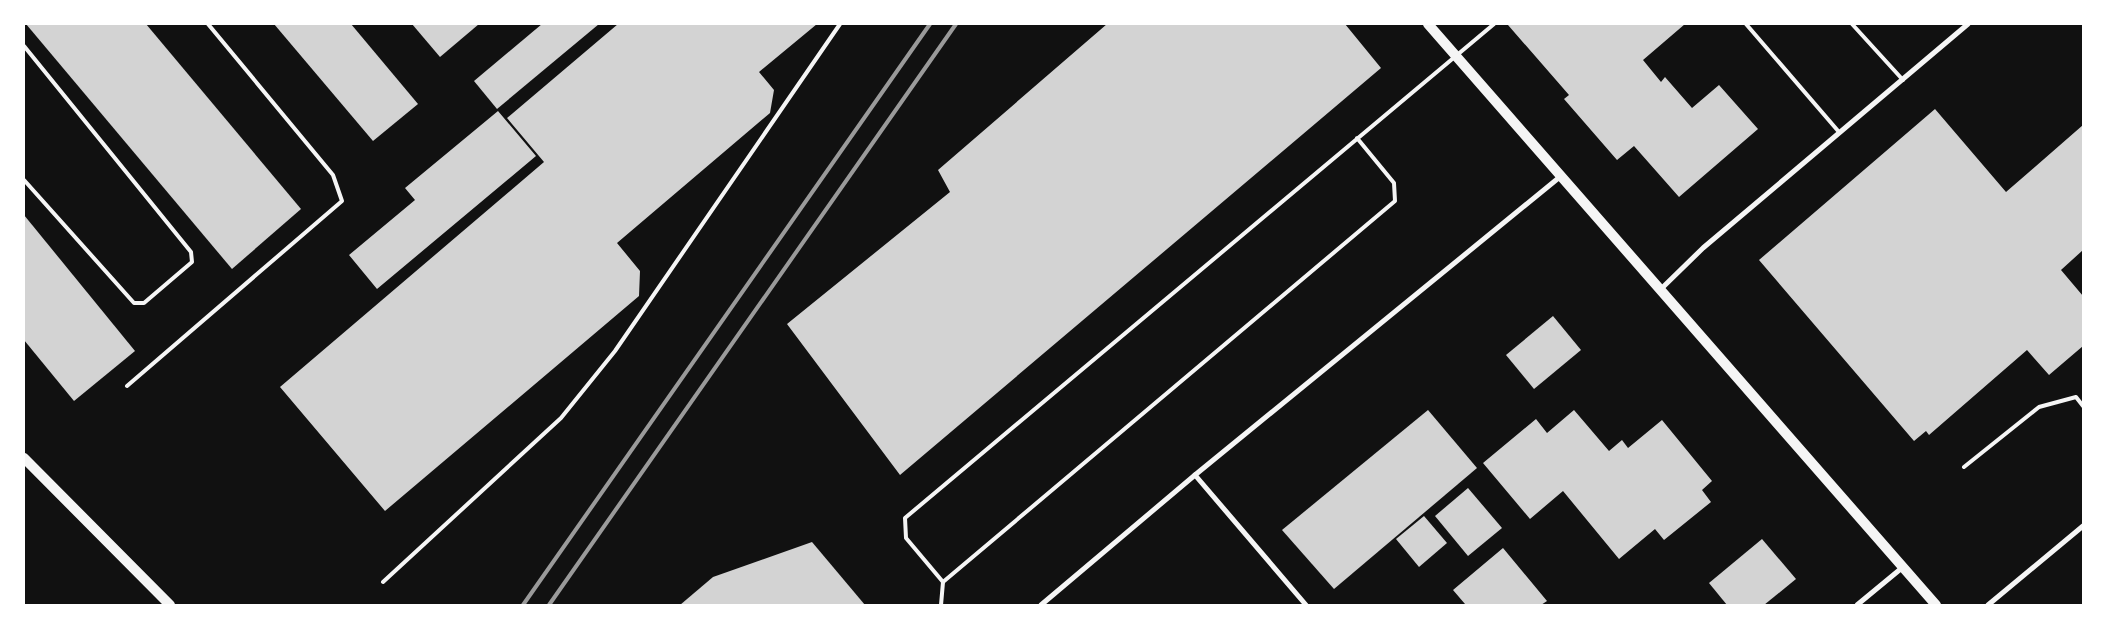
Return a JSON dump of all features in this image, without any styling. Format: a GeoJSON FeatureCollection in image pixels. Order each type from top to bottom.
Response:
{"type":"FeatureCollection","features":[{"type":"Feature","properties":{"kind":"main road"},"geometry":{"type":"LineString","coordinates":[[1428,24],[1936,605]]}},
{"type":"Feature","properties":{"kind":"main road"},"geometry":{"type":"LineString","coordinates":[[24,458],[170,605]]}},
{"type":"Feature","properties":{"kind":"street"},"geometry":{"type":"LineString","coordinates":[[1661,289],[1703,248],[1968,24]]}},
{"type":"Feature","properties":{"kind":"street"},"geometry":{"type":"LineString","coordinates":[[1041,605],[1195,476],[1561,176]]}},
{"type":"Feature","properties":{"kind":"street"},"geometry":{"type":"LineString","coordinates":[[1195,476],[1306,605]]}},
{"type":"Feature","properties":{"kind":"street"},"geometry":{"type":"LineString","coordinates":[[1988,605],[2083,526]]}},
{"type":"Feature","properties":{"kind":"street"},"geometry":{"type":"LineString","coordinates":[[1857,605],[1903,567]]}},
{"type":"Feature","properties":{"kind":"lane"},"geometry":{"type":"LineString","coordinates":[[127,386],[342,202],[333,174],[208,24]]}},
{"type":"Feature","properties":{"kind":"lane"},"geometry":{"type":"LineString","coordinates":[[382,582],[561,418],[615,351],[840,24]]}},
{"type":"Feature","properties":{"kind":"lane"},"geometry":{"type":"LineString","coordinates":[[943,582],[906,538],[905,518],[1494,24]]}},
{"type":"Feature","properties":{"kind":"lane"},"geometry":{"type":"LineString","coordinates":[[1746,24],[1839,132]]}},
{"type":"Feature","properties":{"kind":"lane"},"geometry":{"type":"LineString","coordinates":[[1852,24],[1903,80]]}},
{"type":"Feature","properties":{"kind":"lane"},"geometry":{"type":"LineString","coordinates":[[24,46],[191,252],[192,262],[144,303],[134,302],[24,180]]}},
{"type":"Feature","properties":{"kind":"lane"},"geometry":{"type":"LineString","coordinates":[[940,605],[943,582],[1395,201],[1394,183],[1357,138]]}},
{"type":"Feature","properties":{"kind":"lane"},"geometry":{"type":"LineString","coordinates":[[1964,467],[2039,407],[2076,397],[2083,406]]}},
{"type":"Feature","properties":{"kind":"building"},"geometry":{"type":"Polygon","coordinates":[[[26,24],[146,24],[301,209],[232,269],[26,24]]]}},
{"type":"Feature","properties":{"kind":"building"},"geometry":{"type":"Polygon","coordinates":[[[274,24],[351,24],[418,104],[373,141],[274,24]]]}},
{"type":"Feature","properties":{"kind":"building"},"geometry":{"type":"Polygon","coordinates":[[[412,24],[479,24],[440,57],[412,24]]]}},
{"type":"Feature","properties":{"kind":"building"},"geometry":{"type":"Polygon","coordinates":[[[542,24],[599,24],[497,109],[474,81],[542,24]]]}},
{"type":"Feature","properties":{"kind":"building"},"geometry":{"type":"Polygon","coordinates":[[[618,24],[817,24],[759,72],[774,90],[770,113],[617,243],[640,271],[639,296],[385,511],[280,387],[544,162],[507,118],[618,24]]]}},
{"type":"Feature","properties":{"kind":"building"},"geometry":{"type":"Polygon","coordinates":[[[1107,24],[1345,24],[1381,68],[900,475],[787,324],[950,192],[938,170],[1107,24]]]}},
{"type":"Feature","properties":{"kind":"building"},"geometry":{"type":"Polygon","coordinates":[[[1685,24],[1643,60],[1661,82],[1665,77],[1692,108],[1719,85],[1758,129],[1679,197],[1634,146],[1617,160],[1564,99],[1569,95],[1508,25],[1685,24]]]}},
{"type":"Feature","properties":{"kind":"building"},"geometry":{"type":"Polygon","coordinates":[[[1935,109],[2006,192],[2083,125],[2083,250],[2061,270],[2083,296],[2083,346],[2049,375],[2027,350],[1929,435],[1926,431],[1914,441],[1759,260],[1935,109]]]}},
{"type":"Feature","properties":{"kind":"building"},"geometry":{"type":"Polygon","coordinates":[[[498,111],[536,156],[377,289],[349,255],[415,200],[405,188],[498,111]]]}},
{"type":"Feature","properties":{"kind":"building"},"geometry":{"type":"Polygon","coordinates":[[[24,215],[135,351],[74,401],[24,340],[24,215]]]}},
{"type":"Feature","properties":{"kind":"building"},"geometry":{"type":"Polygon","coordinates":[[[1553,316],[1581,350],[1534,389],[1506,355],[1553,316]]]}},
{"type":"Feature","properties":{"kind":"building"},"geometry":{"type":"Polygon","coordinates":[[[1428,410],[1477,468],[1334,589],[1282,530],[1428,410]]]}},
{"type":"Feature","properties":{"kind":"building"},"geometry":{"type":"Polygon","coordinates":[[[1574,410],[1609,451],[1622,440],[1628,448],[1662,420],[1712,481],[1702,490],[1711,502],[1664,540],[1655,529],[1619,559],[1563,491],[1530,519],[1483,463],[1536,419],[1547,433],[1574,410]]]}},
{"type":"Feature","properties":{"kind":"building"},"geometry":{"type":"Polygon","coordinates":[[[1468,488],[1502,528],[1468,556],[1435,516],[1468,488]]]}},
{"type":"Feature","properties":{"kind":"building"},"geometry":{"type":"Polygon","coordinates":[[[1424,516],[1447,543],[1419,567],[1396,539],[1424,516]]]}},
{"type":"Feature","properties":{"kind":"building"},"geometry":{"type":"Polygon","coordinates":[[[1762,539],[1796,579],[1764,605],[1727,605],[1709,583],[1762,539]]]}},
{"type":"Feature","properties":{"kind":"building"},"geometry":{"type":"Polygon","coordinates":[[[812,542],[865,605],[680,605],[713,577],[812,542]]]}},
{"type":"Feature","properties":{"kind":"building"},"geometry":{"type":"Polygon","coordinates":[[[1503,548],[1547,601],[1541,605],[1463,605],[1465,604],[1453,590],[1503,548]]]}},
{"type":"Feature","properties":{"kind":"railway"},"geometry":{"type":"LineString","coordinates":[[523,605],[930,24]]}},
{"type":"Feature","properties":{"kind":"railway"},"geometry":{"type":"LineString","coordinates":[[549,605],[956,24]]}}]}
